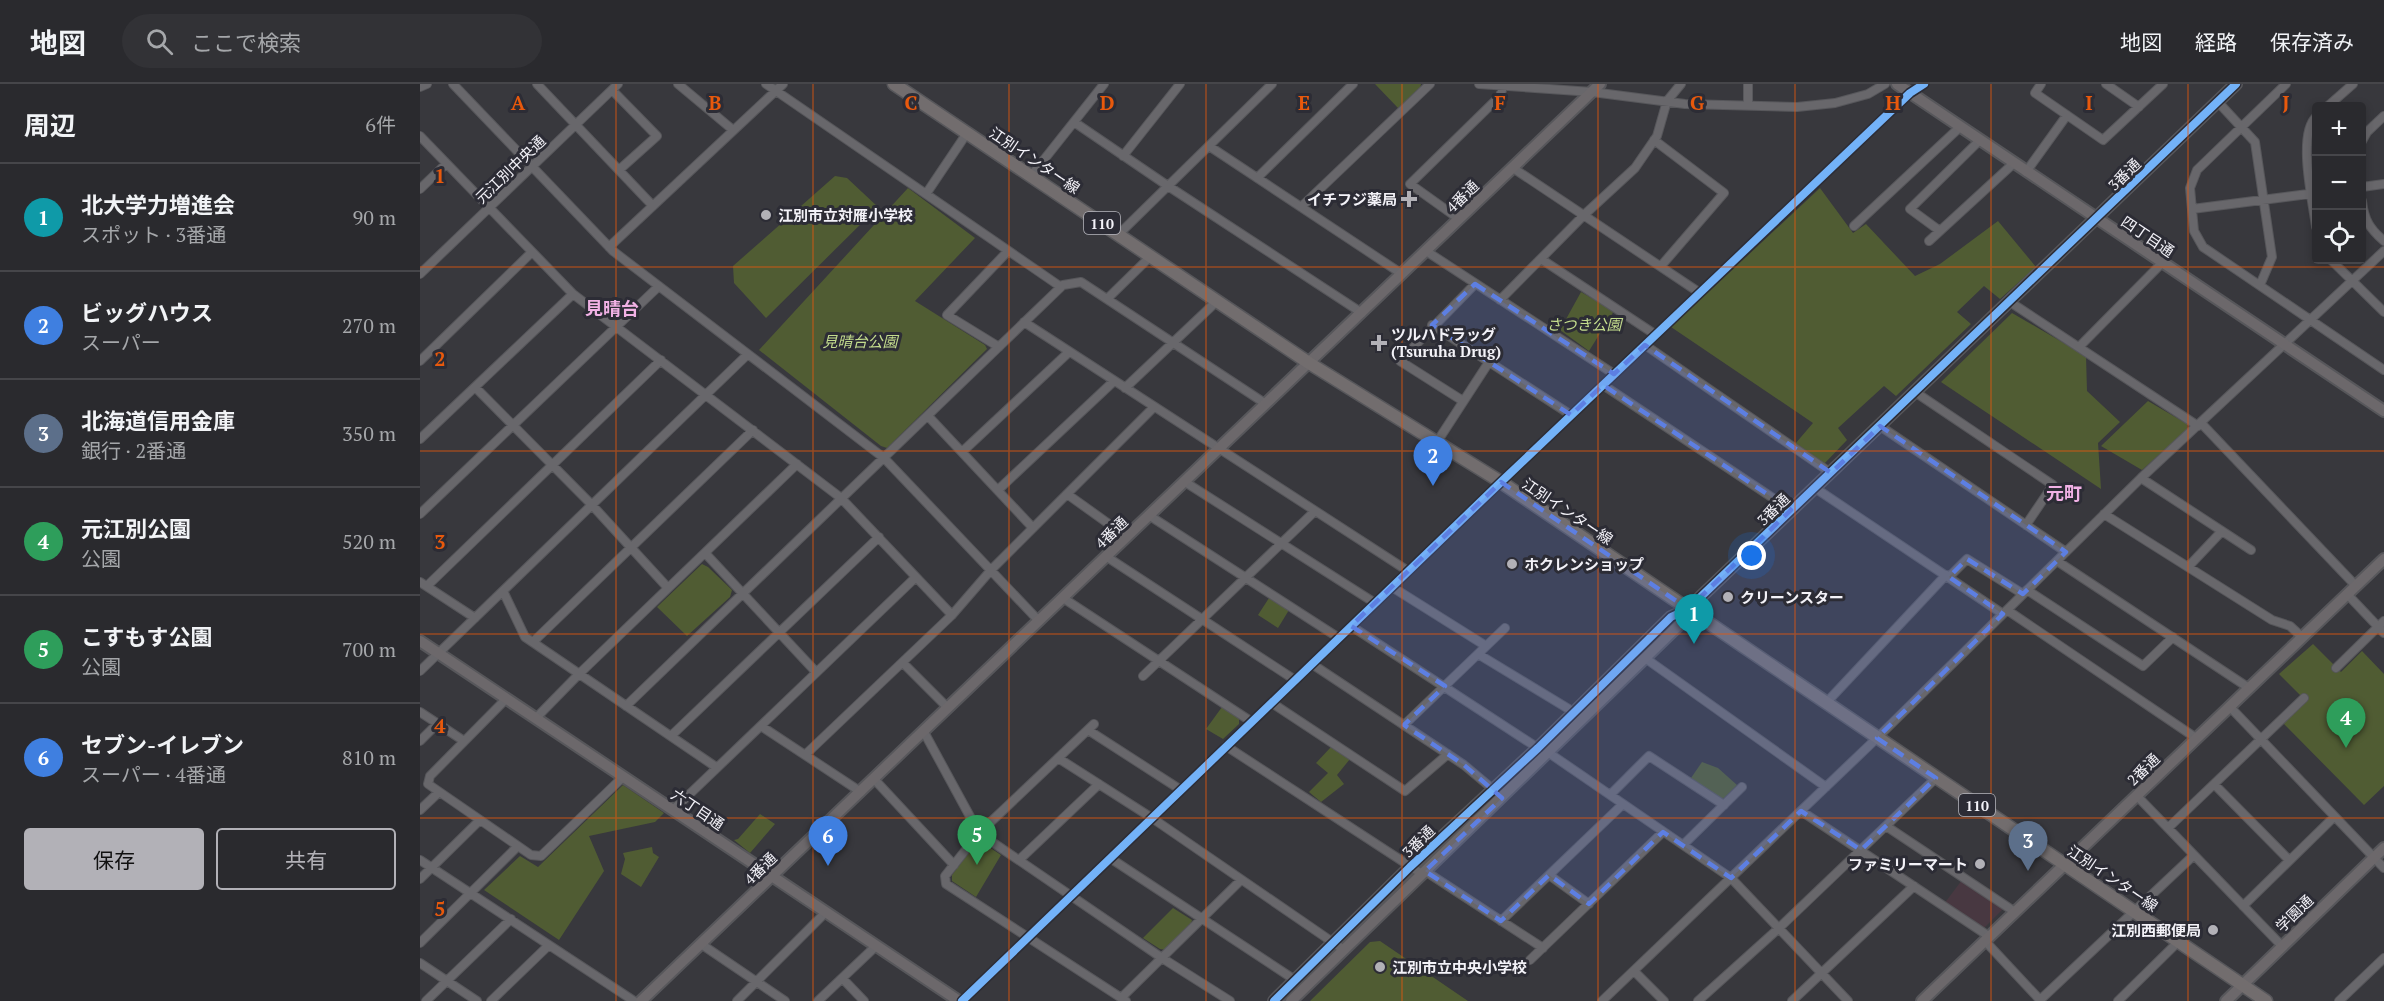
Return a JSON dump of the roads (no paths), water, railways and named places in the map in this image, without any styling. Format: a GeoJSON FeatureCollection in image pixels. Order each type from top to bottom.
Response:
{"type":"FeatureCollection","features":[{"type":"Feature","properties":{"kind":"main road","name":"江別インター線"},"geometry":{"type":"LineString","coordinates":[[894,84],[1310,363],[1501,482],[2266,1001]]}},
{"type":"Feature","properties":{"kind":"street"},"geometry":{"type":"LineString","coordinates":[[420,87],[427,84]]}},
{"type":"Feature","properties":{"kind":"street"},"geometry":{"type":"LineString","coordinates":[[453,84],[609,247],[884,458],[1039,621]]}},
{"type":"Feature","properties":{"kind":"street"},"geometry":{"type":"LineString","coordinates":[[537,84],[652,206]]}},
{"type":"Feature","properties":{"kind":"street"},"geometry":{"type":"LineString","coordinates":[[678,84],[733,130]]}},
{"type":"Feature","properties":{"kind":"street"},"geometry":{"type":"LineString","coordinates":[[766,84],[1061,287]]}},
{"type":"Feature","properties":{"kind":"street"},"geometry":{"type":"LineString","coordinates":[[609,247],[783,84]]}},
{"type":"Feature","properties":{"kind":"street"},"geometry":{"type":"LineString","coordinates":[[1031,176],[1104,84]]}},
{"type":"Feature","properties":{"kind":"street"},"geometry":{"type":"LineString","coordinates":[[1124,156],[1180,84]]}},
{"type":"Feature","properties":{"kind":"street"},"geometry":{"type":"LineString","coordinates":[[1118,235],[1272,84]]}},
{"type":"Feature","properties":{"kind":"street"},"geometry":{"type":"LineString","coordinates":[[1257,178],[1353,84]]}},
{"type":"Feature","properties":{"kind":"street"},"geometry":{"type":"LineString","coordinates":[[1301,207],[1430,84]]}},
{"type":"Feature","properties":{"kind":"street"},"geometry":{"type":"LineString","coordinates":[[1479,84],[1503,87],[1596,88],[1667,101],[1797,107],[1835,103],[1868,94],[1885,84]]}},
{"type":"Feature","properties":{"kind":"street"},"geometry":{"type":"LineString","coordinates":[[1500,300],[1584,215],[1635,168],[1654,140],[1667,101],[1681,84]]}},
{"type":"Feature","properties":{"kind":"street"},"geometry":{"type":"LineString","coordinates":[[1748,84],[1748,105]]}},
{"type":"Feature","properties":{"kind":"street","name":"四丁目通"},"geometry":{"type":"LineString","coordinates":[[1897,84],[2384,411]]}},
{"type":"Feature","properties":{"kind":"street"},"geometry":{"type":"LineString","coordinates":[[961,1001],[1602,385],[1910,93],[1924,84]]}},
{"type":"Feature","properties":{"kind":"street"},"geometry":{"type":"LineString","coordinates":[[2041,84],[2035,93],[2103,140],[2163,84]]}},
{"type":"Feature","properties":{"kind":"street"},"geometry":{"type":"LineString","coordinates":[[2106,84],[2139,107]]}},
{"type":"Feature","properties":{"kind":"street","name":"3番通"},"geometry":{"type":"LineString","coordinates":[[1291,1001],[1678,627],[1688,609],[2236,84]]}},
{"type":"Feature","properties":{"kind":"street"},"geometry":{"type":"LineString","coordinates":[[2286,84],[2197,170],[2190,188],[2194,231],[2203,246],[2384,370]]}},
{"type":"Feature","properties":{"kind":"street"},"geometry":{"type":"LineString","coordinates":[[2333,102],[2353,84]]}},
{"type":"Feature","properties":{"kind":"street"},"geometry":{"type":"LineString","coordinates":[[615,87],[657,136],[619,170]]}},
{"type":"Feature","properties":{"kind":"street","name":"元江別中央通"},"geometry":{"type":"LineString","coordinates":[[420,274],[615,87]]}},
{"type":"Feature","properties":{"kind":"street"},"geometry":{"type":"LineString","coordinates":[[1459,219],[1410,184],[1500,96],[1503,87]]}},
{"type":"Feature","properties":{"kind":"street","name":"4番通"},"geometry":{"type":"LineString","coordinates":[[641,1001],[1596,88]]}},
{"type":"Feature","properties":{"kind":"street"},"geometry":{"type":"LineString","coordinates":[[2218,102],[2255,142],[2272,256],[2260,285]]}},
{"type":"Feature","properties":{"kind":"street"},"geometry":{"type":"LineString","coordinates":[[2026,172],[2067,115]]}},
{"type":"Feature","properties":{"kind":"street"},"geometry":{"type":"LineString","coordinates":[[2366,134],[2384,116]]}},
{"type":"Feature","properties":{"kind":"street"},"geometry":{"type":"LineString","coordinates":[[1074,122],[1362,313]]}},
{"type":"Feature","properties":{"kind":"street"},"geometry":{"type":"LineString","coordinates":[[2312,122],[2307,147],[2312,180]]}},
{"type":"Feature","properties":{"kind":"street"},"geometry":{"type":"LineString","coordinates":[[1854,226],[1960,127]]}},
{"type":"Feature","properties":{"kind":"street"},"geometry":{"type":"LineString","coordinates":[[926,195],[967,133]]}},
{"type":"Feature","properties":{"kind":"street"},"geometry":{"type":"LineString","coordinates":[[420,136],[573,294],[841,498],[952,615]]}},
{"type":"Feature","properties":{"kind":"street"},"geometry":{"type":"LineString","coordinates":[[1654,140],[1724,193],[1661,267]]}},
{"type":"Feature","properties":{"kind":"street"},"geometry":{"type":"LineString","coordinates":[[1940,231],[1910,209],[1980,140]]}},
{"type":"Feature","properties":{"kind":"street"},"geometry":{"type":"LineString","coordinates":[[1209,146],[1401,274]]}},
{"type":"Feature","properties":{"kind":"street"},"geometry":{"type":"LineString","coordinates":[[420,189],[446,164]]}},
{"type":"Feature","properties":{"kind":"street"},"geometry":{"type":"LineString","coordinates":[[1929,241],[2014,164]]}},
{"type":"Feature","properties":{"kind":"street"},"geometry":{"type":"LineString","coordinates":[[1513,168],[1700,293]]}},
{"type":"Feature","properties":{"kind":"street"},"geometry":{"type":"LineString","coordinates":[[2366,186],[2384,184]]}},
{"type":"Feature","properties":{"kind":"street"},"geometry":{"type":"LineString","coordinates":[[2192,209],[2312,193]]}},
{"type":"Feature","properties":{"kind":"street"},"geometry":{"type":"LineString","coordinates":[[2363,210],[2371,229],[2384,241]]}},
{"type":"Feature","properties":{"kind":"street"},"geometry":{"type":"LineString","coordinates":[[999,347],[947,315],[1008,251]]}},
{"type":"Feature","properties":{"kind":"street"},"geometry":{"type":"LineString","coordinates":[[1426,251],[1614,374]]}},
{"type":"Feature","properties":{"kind":"street"},"geometry":{"type":"LineString","coordinates":[[1602,1001],[1877,738],[2141,478],[2312,321],[2384,251]]}},
{"type":"Feature","properties":{"kind":"street"},"geometry":{"type":"LineString","coordinates":[[420,361],[532,252]]}},
{"type":"Feature","properties":{"kind":"street"},"geometry":{"type":"LineString","coordinates":[[1107,299],[1151,256]]}},
{"type":"Feature","properties":{"kind":"street"},"geometry":{"type":"LineString","coordinates":[[1541,258],[1656,335]]}},
{"type":"Feature","properties":{"kind":"street"},"geometry":{"type":"LineString","coordinates":[[2079,347],[2162,263]]}},
{"type":"Feature","properties":{"kind":"street"},"geometry":{"type":"LineString","coordinates":[[2335,264],[2384,312]]}},
{"type":"Feature","properties":{"kind":"street"},"geometry":{"type":"LineString","coordinates":[[626,706],[1063,285],[1081,282],[1266,404]]}},
{"type":"Feature","properties":{"kind":"street"},"geometry":{"type":"LineString","coordinates":[[1463,401],[1400,361],[1432,325],[1475,284]]}},
{"type":"Feature","properties":{"kind":"street"},"geometry":{"type":"LineString","coordinates":[[420,514],[659,286]]}},
{"type":"Feature","properties":{"kind":"street"},"geometry":{"type":"LineString","coordinates":[[420,439],[573,294]]}},
{"type":"Feature","properties":{"kind":"street"},"geometry":{"type":"LineString","coordinates":[[1125,388],[1217,301]]}},
{"type":"Feature","properties":{"kind":"street"},"geometry":{"type":"LineString","coordinates":[[2010,302],[2199,424],[2356,586]]}},
{"type":"Feature","properties":{"kind":"street"},"geometry":{"type":"LineString","coordinates":[[1024,322],[1408,571]]}},
{"type":"Feature","properties":{"kind":"street"},"geometry":{"type":"LineString","coordinates":[[1432,325],[1571,415]]}},
{"type":"Feature","properties":{"kind":"street"},"geometry":{"type":"LineString","coordinates":[[1645,345],[1831,472]]}},
{"type":"Feature","properties":{"kind":"street"},"geometry":{"type":"LineString","coordinates":[[962,452],[1069,352]]}},
{"type":"Feature","properties":{"kind":"street"},"geometry":{"type":"LineString","coordinates":[[420,671],[748,354]]}},
{"type":"Feature","properties":{"kind":"street"},"geometry":{"type":"LineString","coordinates":[[475,618],[423,584],[661,360]]}},
{"type":"Feature","properties":{"kind":"street"},"geometry":{"type":"LineString","coordinates":[[1437,442],[1489,362]]}},
{"type":"Feature","properties":{"kind":"street"},"geometry":{"type":"LineString","coordinates":[[998,490],[1114,381]]}},
{"type":"Feature","properties":{"kind":"street"},"geometry":{"type":"LineString","coordinates":[[1602,385],[1791,510]]}},
{"type":"Feature","properties":{"kind":"street"},"geometry":{"type":"LineString","coordinates":[[475,387],[592,505],[668,588]]}},
{"type":"Feature","properties":{"kind":"street"},"geometry":{"type":"LineString","coordinates":[[1915,392],[2053,485],[2026,525]]}},
{"type":"Feature","properties":{"kind":"street"},"geometry":{"type":"LineString","coordinates":[[806,754],[952,615],[991,570],[1154,407]]}},
{"type":"Feature","properties":{"kind":"street"},"geometry":{"type":"LineString","coordinates":[[928,416],[1033,528]]}},
{"type":"Feature","properties":{"kind":"street"},"geometry":{"type":"LineString","coordinates":[[1880,426],[2066,552]]}},
{"type":"Feature","properties":{"kind":"street"},"geometry":{"type":"LineString","coordinates":[[532,642],[753,430]]}},
{"type":"Feature","properties":{"kind":"street"},"geometry":{"type":"LineString","coordinates":[[536,718],[797,464]]}},
{"type":"Feature","properties":{"kind":"street"},"geometry":{"type":"LineString","coordinates":[[2141,478],[2251,550]]}},
{"type":"Feature","properties":{"kind":"street"},"geometry":{"type":"LineString","coordinates":[[1185,482],[1374,603]]}},
{"type":"Feature","properties":{"kind":"street"},"geometry":{"type":"LineString","coordinates":[[1815,488],[2196,738]]}},
{"type":"Feature","properties":{"kind":"street"},"geometry":{"type":"LineString","coordinates":[[1067,494],[1127,537]]}},
{"type":"Feature","properties":{"kind":"street"},"geometry":{"type":"LineString","coordinates":[[1143,676],[1315,511]]}},
{"type":"Feature","properties":{"kind":"street"},"geometry":{"type":"LineString","coordinates":[[2104,514],[2272,620],[2289,626],[2302,637]]}},
{"type":"Feature","properties":{"kind":"street"},"geometry":{"type":"LineString","coordinates":[[1150,516],[1339,638]]}},
{"type":"Feature","properties":{"kind":"street"},"geometry":{"type":"LineString","coordinates":[[2188,567],[2222,531]]}},
{"type":"Feature","properties":{"kind":"street"},"geometry":{"type":"LineString","coordinates":[[671,736],[879,537]]}},
{"type":"Feature","properties":{"kind":"street"},"geometry":{"type":"LineString","coordinates":[[705,553],[816,672]]}},
{"type":"Feature","properties":{"kind":"street"},"geometry":{"type":"LineString","coordinates":[[1107,557],[1295,680]]}},
{"type":"Feature","properties":{"kind":"street"},"geometry":{"type":"LineString","coordinates":[[1826,703],[1947,576],[1967,559],[2025,592],[2143,666],[2173,638]]}},
{"type":"Feature","properties":{"kind":"street","name":"2番通"},"geometry":{"type":"LineString","coordinates":[[1922,1001],[2384,559]]}},
{"type":"Feature","properties":{"kind":"street"},"geometry":{"type":"LineString","coordinates":[[2057,561],[2249,688]]}},
{"type":"Feature","properties":{"kind":"street"},"geometry":{"type":"LineString","coordinates":[[673,810],[916,577]]}},
{"type":"Feature","properties":{"kind":"street"},"geometry":{"type":"LineString","coordinates":[[1392,587],[1486,646]]}},
{"type":"Feature","properties":{"kind":"street"},"geometry":{"type":"LineString","coordinates":[[503,591],[525,637],[716,767]]}},
{"type":"Feature","properties":{"kind":"street"},"geometry":{"type":"LineString","coordinates":[[2336,668],[2382,627],[2347,594]]}},
{"type":"Feature","properties":{"kind":"street"},"geometry":{"type":"LineString","coordinates":[[1063,598],[1252,722]]}},
{"type":"Feature","properties":{"kind":"street","name":"3番通"},"geometry":{"type":"LineString","coordinates":[[1274,1001],[1671,617],[1688,609]]}},
{"type":"Feature","properties":{"kind":"street"},"geometry":{"type":"LineString","coordinates":[[1352,626],[1538,748]]}},
{"type":"Feature","properties":{"kind":"street"},"geometry":{"type":"LineString","coordinates":[[1404,725],[1505,628]]}},
{"type":"Feature","properties":{"kind":"street","name":"六丁目通"},"geometry":{"type":"LineString","coordinates":[[420,641],[961,1001]]}},
{"type":"Feature","properties":{"kind":"street"},"geometry":{"type":"LineString","coordinates":[[1478,654],[1584,718]]}},
{"type":"Feature","properties":{"kind":"street"},"geometry":{"type":"LineString","coordinates":[[1645,658],[1826,787]]}},
{"type":"Feature","properties":{"kind":"street"},"geometry":{"type":"LineString","coordinates":[[903,663],[948,708]]}},
{"type":"Feature","properties":{"kind":"street"},"geometry":{"type":"LineString","coordinates":[[1312,664],[1448,754],[1502,798]]}},
{"type":"Feature","properties":{"kind":"street"},"geometry":{"type":"LineString","coordinates":[[2168,828],[2304,698]]}},
{"type":"Feature","properties":{"kind":"street"},"geometry":{"type":"LineString","coordinates":[[506,699],[430,776],[429,784],[531,855],[541,856],[623,777]]}},
{"type":"Feature","properties":{"kind":"street"},"geometry":{"type":"LineString","coordinates":[[1272,703],[1405,791],[1448,754]]}},
{"type":"Feature","properties":{"kind":"street"},"geometry":{"type":"LineString","coordinates":[[2230,706],[2384,868]]}},
{"type":"Feature","properties":{"kind":"street"},"geometry":{"type":"LineString","coordinates":[[420,712],[464,741]]}},
{"type":"Feature","properties":{"kind":"street"},"geometry":{"type":"LineString","coordinates":[[420,741],[437,724]]}},
{"type":"Feature","properties":{"kind":"street"},"geometry":{"type":"LineString","coordinates":[[761,726],[861,792]]}},
{"type":"Feature","properties":{"kind":"street"},"geometry":{"type":"LineString","coordinates":[[1181,790],[1091,727],[979,833],[945,876],[946,884],[1124,999],[1241,880]]}},
{"type":"Feature","properties":{"kind":"street"},"geometry":{"type":"LineString","coordinates":[[924,732],[979,833],[1162,958],[1230,1001]]}},
{"type":"Feature","properties":{"kind":"street"},"geometry":{"type":"LineString","coordinates":[[1226,746],[1410,867],[1423,872],[1543,948]]}},
{"type":"Feature","properties":{"kind":"street"},"geometry":{"type":"LineString","coordinates":[[1549,753],[1731,878],[1848,1001]]}},
{"type":"Feature","properties":{"kind":"street"},"geometry":{"type":"LineString","coordinates":[[1611,795],[1649,756],[1724,805]]}},
{"type":"Feature","properties":{"kind":"street"},"geometry":{"type":"LineString","coordinates":[[1058,758],[1152,818],[1344,950]]}},
{"type":"Feature","properties":{"kind":"street"},"geometry":{"type":"LineString","coordinates":[[1698,1001],[1778,929],[1936,778]]}},
{"type":"Feature","properties":{"kind":"street"},"geometry":{"type":"LineString","coordinates":[[874,779],[954,865]]}},
{"type":"Feature","properties":{"kind":"street"},"geometry":{"type":"LineString","coordinates":[[1019,860],[1099,784]]}},
{"type":"Feature","properties":{"kind":"street"},"geometry":{"type":"LineString","coordinates":[[2214,784],[2289,860]]}},
{"type":"Feature","properties":{"kind":"street"},"geometry":{"type":"LineString","coordinates":[[1683,845],[1742,787]]}},
{"type":"Feature","properties":{"kind":"street"},"geometry":{"type":"LineString","coordinates":[[420,810],[439,792]]}},
{"type":"Feature","properties":{"kind":"street"},"geometry":{"type":"LineString","coordinates":[[2137,796],[2282,946]]}},
{"type":"Feature","properties":{"kind":"street"},"geometry":{"type":"LineString","coordinates":[[1501,921],[1623,804]]}},
{"type":"Feature","properties":{"kind":"street"},"geometry":{"type":"LineString","coordinates":[[1801,811],[1987,938],[2040,1001],[2194,855]]}},
{"type":"Feature","properties":{"kind":"street"},"geometry":{"type":"LineString","coordinates":[[2243,906],[2334,817]]}},
{"type":"Feature","properties":{"kind":"street"},"geometry":{"type":"LineString","coordinates":[[420,879],[480,820]]}},
{"type":"Feature","properties":{"kind":"street"},"geometry":{"type":"LineString","coordinates":[[1886,826],[2015,912]]}},
{"type":"Feature","properties":{"kind":"street"},"geometry":{"type":"LineString","coordinates":[[1530,960],[1663,832]]}},
{"type":"Feature","properties":{"kind":"street"},"geometry":{"type":"LineString","coordinates":[[420,943],[518,846]]}},
{"type":"Feature","properties":{"kind":"street","name":"学園通"},"geometry":{"type":"LineString","coordinates":[[2226,1001],[2384,848]]}},
{"type":"Feature","properties":{"kind":"street"},"geometry":{"type":"LineString","coordinates":[[1110,858],[1295,980]]}},
{"type":"Feature","properties":{"kind":"street"},"geometry":{"type":"LineString","coordinates":[[420,860],[634,1001]]}},
{"type":"Feature","properties":{"kind":"street"},"geometry":{"type":"LineString","coordinates":[[1549,875],[1588,904]]}},
{"type":"Feature","properties":{"kind":"street"},"geometry":{"type":"LineString","coordinates":[[1792,1001],[1914,886]]}},
{"type":"Feature","properties":{"kind":"street"},"geometry":{"type":"LineString","coordinates":[[737,1001],[826,912]]}},
{"type":"Feature","properties":{"kind":"street"},"geometry":{"type":"LineString","coordinates":[[426,1001],[511,920]]}},
{"type":"Feature","properties":{"kind":"street"},"geometry":{"type":"LineString","coordinates":[[2118,1001],[2179,941]]}},
{"type":"Feature","properties":{"kind":"street"},"geometry":{"type":"LineString","coordinates":[[701,944],[785,1001]]}},
{"type":"Feature","properties":{"kind":"street"},"geometry":{"type":"LineString","coordinates":[[491,1001],[549,945]]}},
{"type":"Feature","properties":{"kind":"street"},"geometry":{"type":"LineString","coordinates":[[818,1001],[876,946]]}},
{"type":"Feature","properties":{"kind":"street"},"geometry":{"type":"LineString","coordinates":[[2339,1001],[2384,958]]}},
{"type":"Feature","properties":{"kind":"street"},"geometry":{"type":"LineString","coordinates":[[420,963],[477,1001]]}},
{"type":"Feature","properties":{"kind":"street"},"geometry":{"type":"LineString","coordinates":[[1634,971],[1664,1001]]}},
{"type":"Feature","properties":{"kind":"street"},"geometry":{"type":"LineString","coordinates":[[842,978],[864,1001]]}},
{"type":"Feature","properties":{"kind":"place","name":"イチフジ薬局"},"geometry":{"type":"Point","coordinates":[1409,199]}},
{"type":"Feature","properties":{"kind":"place","name":"江別市立対雁小学校"},"geometry":{"type":"Point","coordinates":[766,215]}},
{"type":"Feature","properties":{"kind":"place","name":"ツルハドラッグ (Tsuruha Drug)"},"geometry":{"type":"Point","coordinates":[1379,343]}},
{"type":"Feature","properties":{"kind":"place","name":"ビッグハウス"},"geometry":{"type":"Point","coordinates":[1433,486]}},
{"type":"Feature","properties":{"kind":"place","name":"ホクレンショップ"},"geometry":{"type":"Point","coordinates":[1512,564]}},
{"type":"Feature","properties":{"kind":"place","name":"クリーンスター"},"geometry":{"type":"Point","coordinates":[1728,597]}},
{"type":"Feature","properties":{"kind":"place","name":"北大学力増進会"},"geometry":{"type":"Point","coordinates":[1694,644]}},
{"type":"Feature","properties":{"kind":"place","name":"元江別公園"},"geometry":{"type":"Point","coordinates":[2346,748]}},
{"type":"Feature","properties":{"kind":"place","name":"ファミリーマート"},"geometry":{"type":"Point","coordinates":[1980,864]}},
{"type":"Feature","properties":{"kind":"place","name":"こすもす公園"},"geometry":{"type":"Point","coordinates":[977,865]}},
{"type":"Feature","properties":{"kind":"place","name":"セブン-イレブン"},"geometry":{"type":"Point","coordinates":[828,866]}},
{"type":"Feature","properties":{"kind":"place","name":"北海道信用金庫"},"geometry":{"type":"Point","coordinates":[2028,871]}},
{"type":"Feature","properties":{"kind":"place","name":"江別西郵便局"},"geometry":{"type":"Point","coordinates":[2213,930]}},
{"type":"Feature","properties":{"kind":"place","name":"江別市立中央小学校"},"geometry":{"type":"Point","coordinates":[1380,967]}},
{"type":"Feature","properties":{"kind":"district","name":"見晴台"},"geometry":{"type":"Point","coordinates":[612,308]}},
{"type":"Feature","properties":{"kind":"district","name":"元町"},"geometry":{"type":"Point","coordinates":[2064,493]}},
{"type":"Feature","properties":{"kind":"park label","name":"さつき公園"},"geometry":{"type":"Point","coordinates":[1584,324]}},
{"type":"Feature","properties":{"kind":"park label","name":"見晴台公園"},"geometry":{"type":"Point","coordinates":[860,341]}}]}
